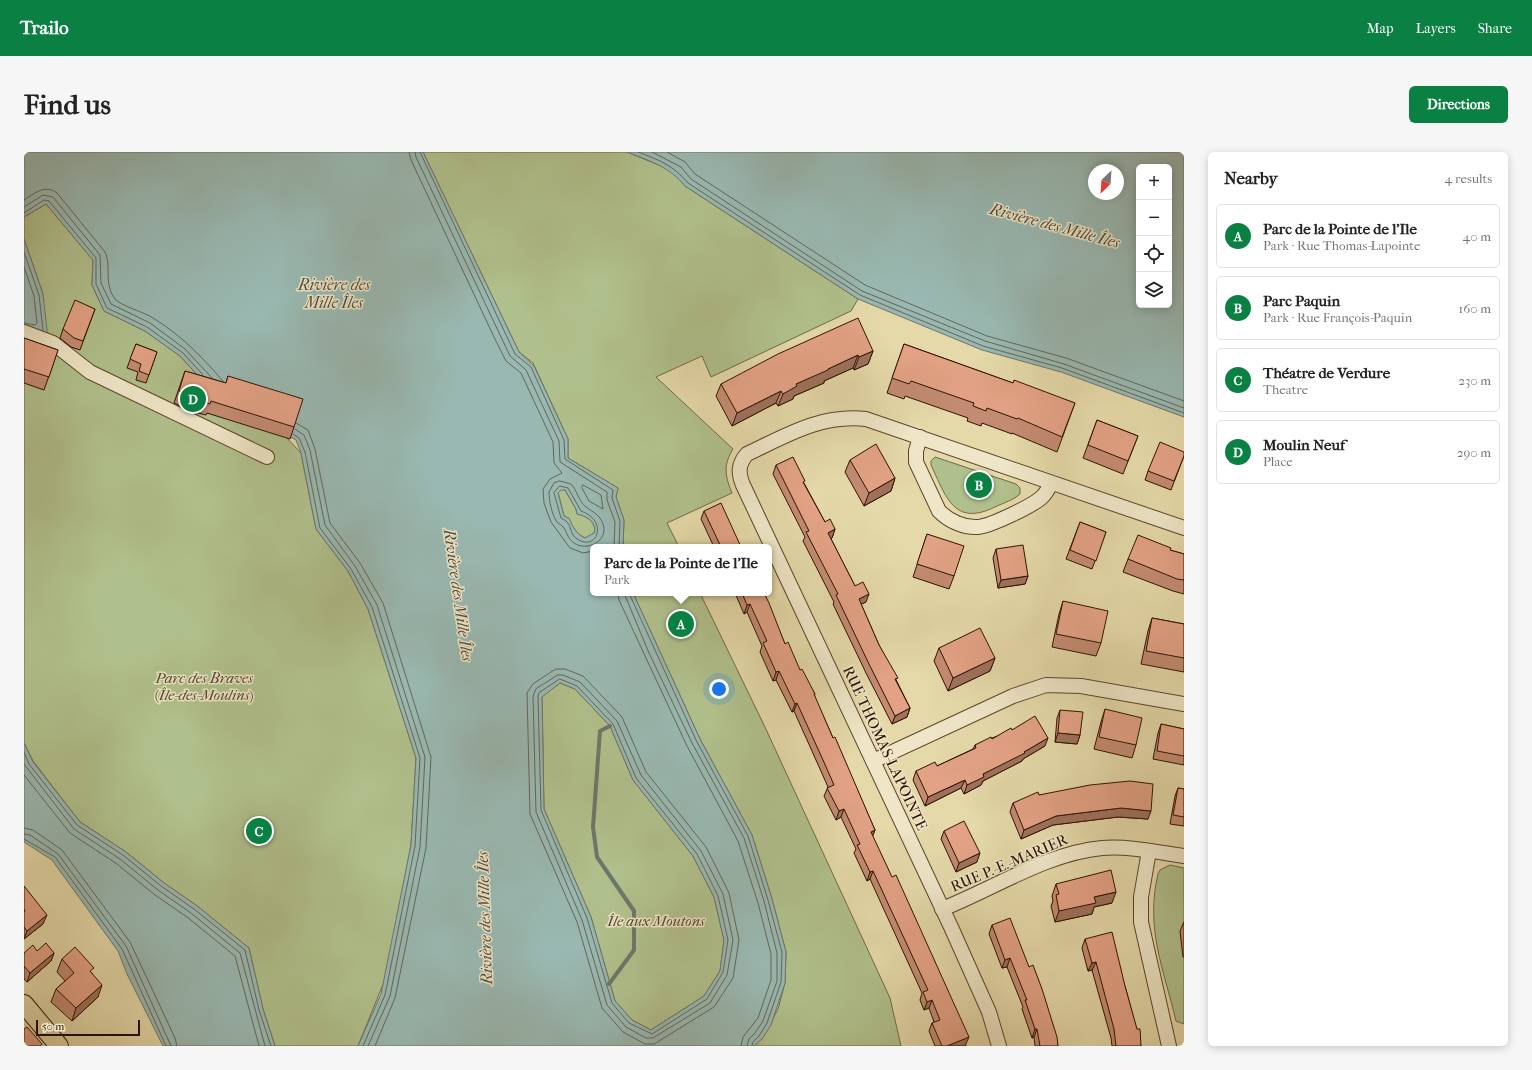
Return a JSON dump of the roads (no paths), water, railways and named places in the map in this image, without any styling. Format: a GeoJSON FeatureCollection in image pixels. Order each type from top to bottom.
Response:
{"type":"FeatureCollection","features":[{"type":"Feature","properties":{"kind":"main road"},"geometry":{"type":"LineString","coordinates":[[24,1004],[59,1046]]}},
{"type":"Feature","properties":{"kind":"street"},"geometry":{"type":"LineString","coordinates":[[24,332],[53,343],[90,372],[268,456]]}},
{"type":"Feature","properties":{"kind":"street","name":"RUE THOMAS-LAPOINTE"},"geometry":{"type":"LineString","coordinates":[[771,544],[740,478],[739,466],[747,454],[802,428],[837,418],[866,419],[920,437]]}},
{"type":"Feature","properties":{"kind":"street"},"geometry":{"type":"LineString","coordinates":[[1051,483],[1040,499],[996,522],[979,527],[957,523],[944,516],[939,511],[918,469],[915,456],[920,437],[1184,528]]}},
{"type":"Feature","properties":{"kind":"street","name":"RUE THOMAS-LAPOINTE"},"geometry":{"type":"LineString","coordinates":[[772,547],[942,909],[988,1012],[999,1046]]}},
{"type":"Feature","properties":{"kind":"street"},"geometry":{"type":"LineString","coordinates":[[873,761],[1013,696],[1046,685],[1082,686],[1184,704]]}},
{"type":"Feature","properties":{"kind":"street","name":"RUE P.-E.-MARIER"},"geometry":{"type":"LineString","coordinates":[[942,909],[1041,865],[1074,853],[1112,848],[1184,856]]}},
{"type":"Feature","properties":{"kind":"street"},"geometry":{"type":"LineString","coordinates":[[1149,851],[1141,897],[1141,922],[1169,1046]]}},
{"type":"Feature","properties":{"kind":"water","name":"Rivière des Mille Îles"},"geometry":{"type":"Polygon","coordinates":[[[24,152],[423,152],[519,352],[534,366],[568,439],[568,458],[618,488],[616,497],[624,520],[623,544],[590,544],[590,596],[634,596],[700,739],[752,835],[772,899],[786,952],[785,983],[771,1025],[762,1039],[754,1046],[358,1046],[381,994],[411,845],[416,758],[368,609],[348,571],[316,529],[301,453],[296,440],[213,392],[180,356],[145,331],[104,311],[92,285],[93,260],[46,204],[24,217],[24,152]],[[561,490],[558,493],[564,516],[569,518],[575,530],[585,538],[594,533],[595,530],[593,524],[586,517],[577,514],[576,509],[565,490],[561,490]],[[560,683],[542,697],[544,809],[591,917],[615,1001],[632,1020],[651,1030],[704,996],[720,971],[724,940],[714,897],[693,856],[633,780],[610,726],[575,689],[560,683]]]}},
{"type":"Feature","properties":{"kind":"water","name":"Rivière des Mille Îles"},"geometry":{"type":"Polygon","coordinates":[[[627,152],[1184,152],[1184,417],[1061,372],[982,350],[858,299],[685,186],[679,179],[666,169],[627,152]]]}},
{"type":"Feature","properties":{"kind":"water"},"geometry":{"type":"Polygon","coordinates":[[[24,239],[43,294],[48,339],[24,331],[24,239]]]}},
{"type":"Feature","properties":{"kind":"water"},"geometry":{"type":"Polygon","coordinates":[[[24,743],[33,762],[80,822],[126,852],[164,883],[196,905],[249,948],[263,1009],[275,1046],[163,1046],[127,974],[118,951],[52,860],[24,842],[24,743]]]}},
{"type":"Feature","properties":{"kind":"waterway"},"geometry":{"type":"LineString","coordinates":[[609,984],[634,950],[634,911],[597,857],[593,827],[600,731],[610,726]]}},
{"type":"Feature","properties":{"kind":"place","name":"Moulin Neuf"},"geometry":{"type":"Point","coordinates":[193,399]}},
{"type":"Feature","properties":{"kind":"place","name":"Parc Paquin"},"geometry":{"type":"Point","coordinates":[979,485]}},
{"type":"Feature","properties":{"kind":"place","name":"Parc de la Pointe de l'Ile"},"geometry":{"type":"Point","coordinates":[681,624]}},
{"type":"Feature","properties":{"kind":"place","name":"Théatre de Verdure"},"geometry":{"type":"Point","coordinates":[259,831]}},
{"type":"Feature","properties":{"kind":"park label","name":"Parc des Braves (Île-des-Moulins)"},"geometry":{"type":"Point","coordinates":[204,686]}},
{"type":"Feature","properties":{"kind":"park label","name":"Île aux Moutons"},"geometry":{"type":"Point","coordinates":[656,921]}}]}
